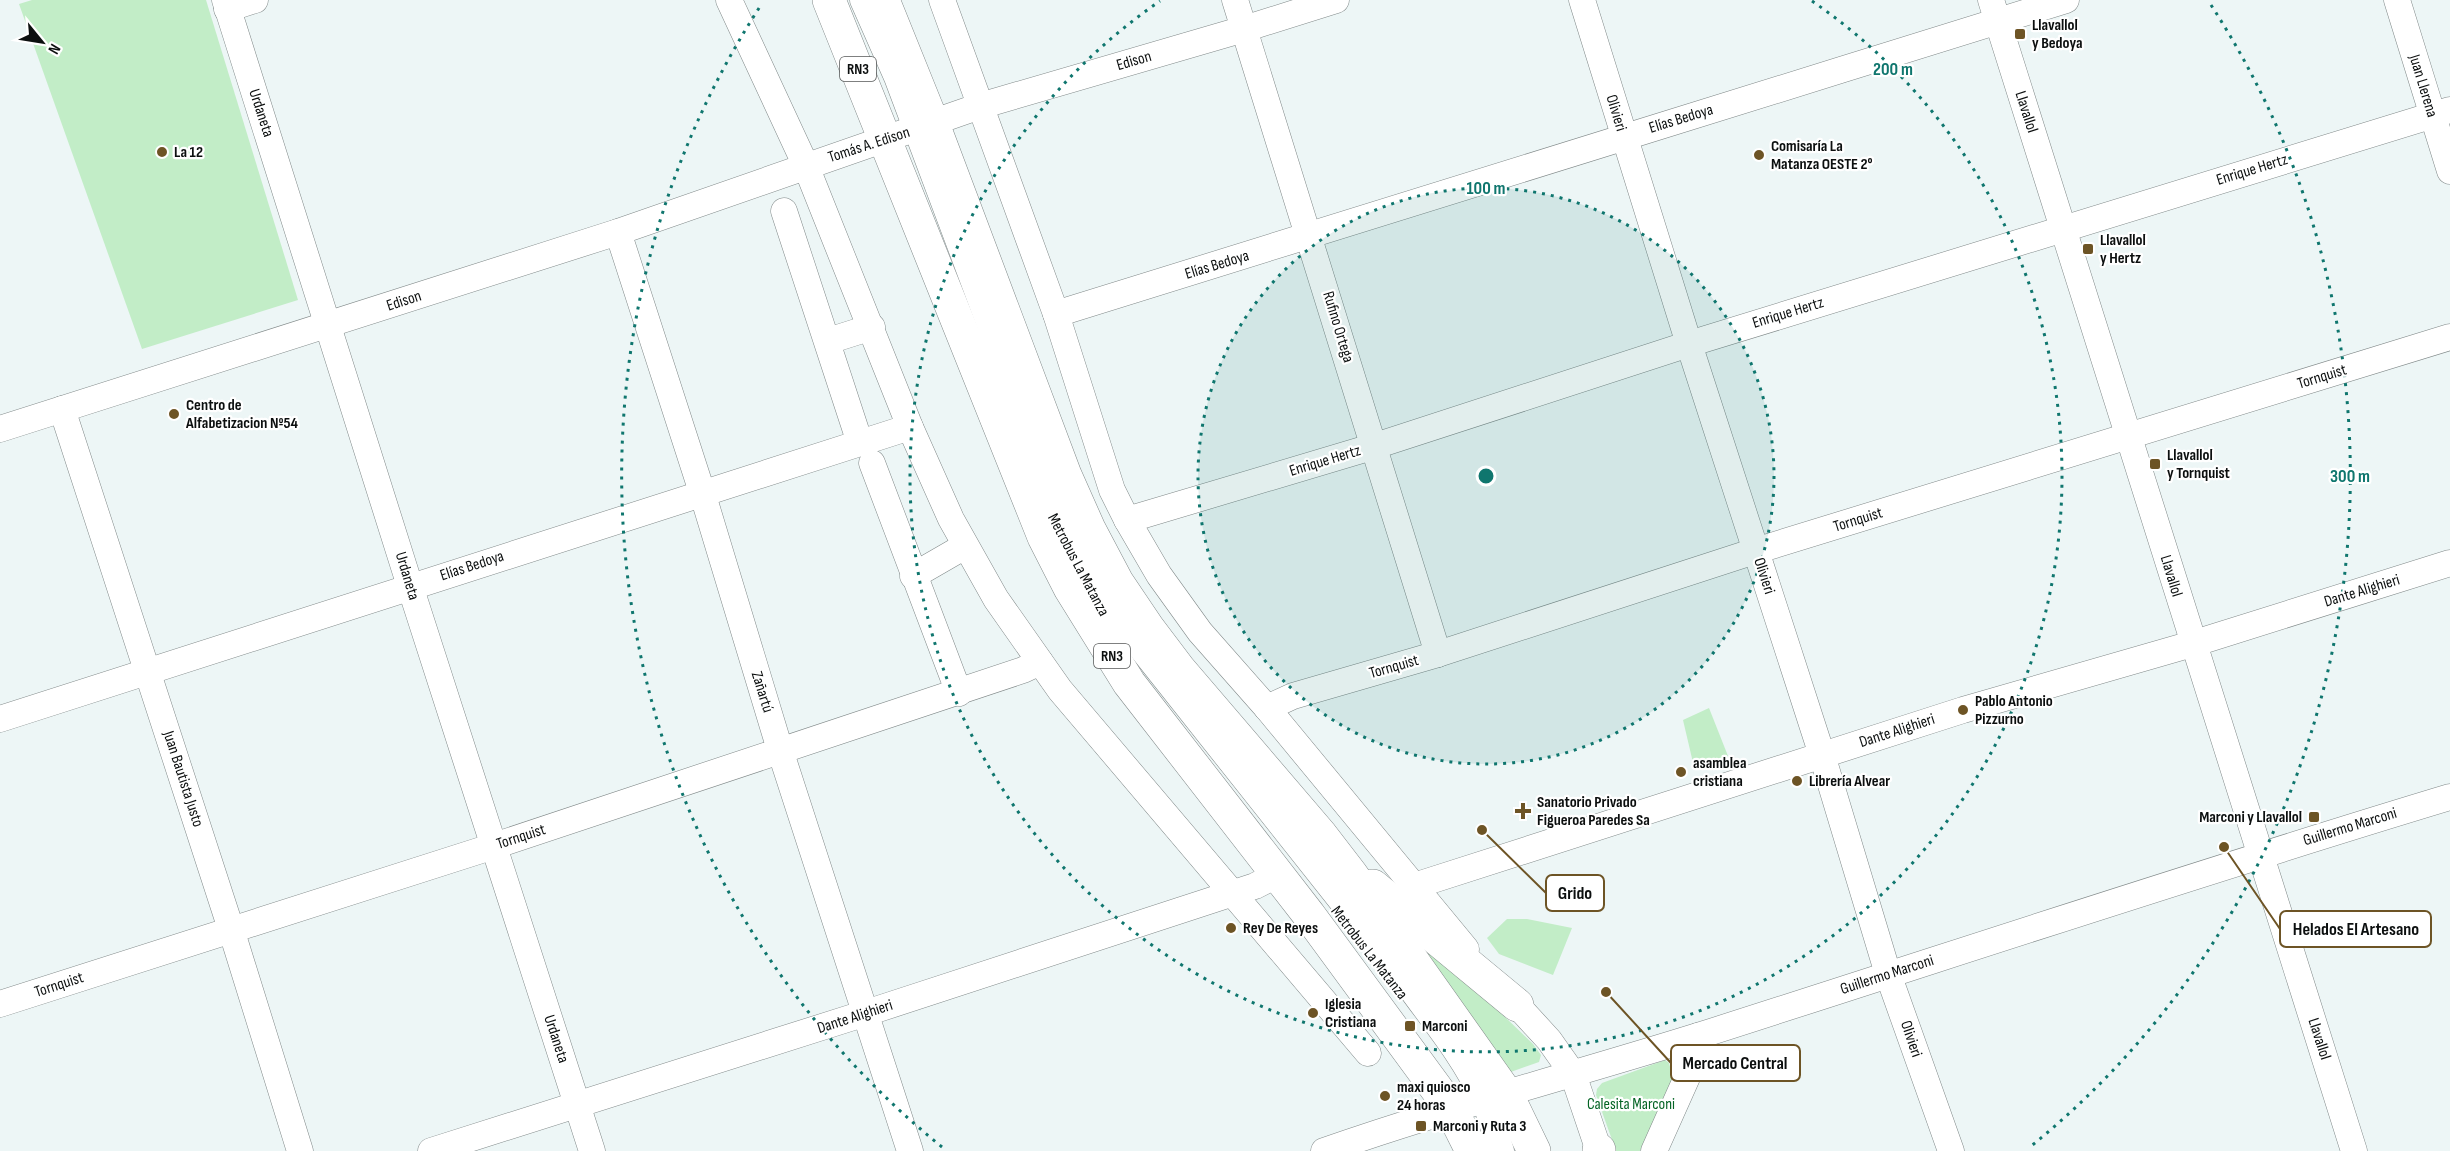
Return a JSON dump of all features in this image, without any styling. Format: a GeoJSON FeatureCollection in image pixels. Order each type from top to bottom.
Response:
{"type":"FeatureCollection","features":[{"type":"Feature","properties":{"kind":"highway","name":"RN3"},"geometry":{"type":"LineString","coordinates":[[829,0],[916,135],[1089,529],[1117,582],[1179,669],[1321,835],[1477,1101],[1472,1151]]}},
{"type":"Feature","properties":{"kind":"highway","name":"RN3"},"geometry":{"type":"LineString","coordinates":[[883,0],[916,135],[1044,537],[1070,588],[1129,683],[1309,915],[1477,1101],[1534,1151]]}},
{"type":"Feature","properties":{"kind":"highway"},"geometry":{"type":"LineString","coordinates":[[1321,835],[1393,904],[1517,1005]]}},
{"type":"Feature","properties":{"kind":"street"},"geometry":{"type":"LineString","coordinates":[[226,4],[255,0]]}},
{"type":"Feature","properties":{"kind":"street"},"geometry":{"type":"LineString","coordinates":[[729,0],[806,166],[910,427],[965,546],[996,599],[1068,699],[1368,1053]]}},
{"type":"Feature","properties":{"kind":"street","name":"Metrobus La Matanza"},"geometry":{"type":"LineString","coordinates":[[849,0],[890,96],[916,135],[1038,487],[1063,543],[1090,593],[1146,677],[1187,724],[1420,1019],[1454,1072],[1477,1101],[1487,1151]]}},
{"type":"Feature","properties":{"kind":"street","name":"Metrobus La Matanza"},"geometry":{"type":"LineString","coordinates":[[863,0],[951,222],[1049,482],[1104,597],[1138,645],[1409,986],[1465,1066],[1477,1101],[1501,1151]]}},
{"type":"Feature","properties":{"kind":"street"},"geometry":{"type":"LineString","coordinates":[[942,0],[1056,314],[1104,466],[1127,520],[1181,607],[1466,949],[1549,1040],[1573,1074],[1599,1151]]}},
{"type":"Feature","properties":{"kind":"street","name":"Rufino Ortega"},"geometry":{"type":"LineString","coordinates":[[1235,0],[1438,654]]}},
{"type":"Feature","properties":{"kind":"street","name":"Edison"},"geometry":{"type":"LineString","coordinates":[[916,135],[981,106],[1336,0]]}},
{"type":"Feature","properties":{"kind":"street","name":"Olivieri"},"geometry":{"type":"LineString","coordinates":[[1582,0],[1689,344],[1822,755],[1888,974],[1951,1151]]}},
{"type":"Feature","properties":{"kind":"street","name":"Elías Bedoya"},"geometry":{"type":"LineString","coordinates":[[1056,314],[1310,237],[1623,136],[1994,10],[2066,0]]}},
{"type":"Feature","properties":{"kind":"street","name":"Juan Llerena"},"geometry":{"type":"LineString","coordinates":[[2397,0],[2441,112],[2450,171]]}},
{"type":"Feature","properties":{"kind":"street","name":"Urdaneta"},"geometry":{"type":"LineString","coordinates":[[226,4],[592,1151]]}},
{"type":"Feature","properties":{"kind":"street","name":"Llavallol"},"geometry":{"type":"LineString","coordinates":[[1994,10],[2064,228],[2192,644],[2355,1151]]}},
{"type":"Feature","properties":{"kind":"street","name":"Enrique Hertz"},"geometry":{"type":"LineString","coordinates":[[1127,520],[1374,446],[1689,344],[2441,112]]}},
{"type":"Feature","properties":{"kind":"street","name":"Tomás A. Edison"},"geometry":{"type":"LineString","coordinates":[[806,166],[916,135]]}},
{"type":"Feature","properties":{"kind":"street","name":"Edison"},"geometry":{"type":"LineString","coordinates":[[0,429],[618,232],[806,166]]}},
{"type":"Feature","properties":{"kind":"street"},"geometry":{"type":"LineString","coordinates":[[784,211],[866,453],[959,693]]}},
{"type":"Feature","properties":{"kind":"street","name":"Zañartú"},"geometry":{"type":"LineString","coordinates":[[618,232],[702,492],[781,753],[910,1151]]}},
{"type":"Feature","properties":{"kind":"street"},"geometry":{"type":"LineString","coordinates":[[828,341],[872,327]]}},
{"type":"Feature","properties":{"kind":"street","name":"Tornquist"},"geometry":{"type":"LineString","coordinates":[[1267,708],[1293,696],[1438,654],[1755,551],[2450,337]]}},
{"type":"Feature","properties":{"kind":"street","name":"Juan Bautista Justo"},"geometry":{"type":"LineString","coordinates":[[62,409],[231,929],[300,1151]]}},
{"type":"Feature","properties":{"kind":"street","name":"Elías Bedoya"},"geometry":{"type":"LineString","coordinates":[[0,719],[702,492],[866,453],[910,427]]}},
{"type":"Feature","properties":{"kind":"street"},"geometry":{"type":"LineString","coordinates":[[913,576],[965,546]]}},
{"type":"Feature","properties":{"kind":"street","name":"Dante Alighieri"},"geometry":{"type":"LineString","coordinates":[[1414,886],[1963,710],[2192,644],[2450,563]]}},
{"type":"Feature","properties":{"kind":"street","name":"Tornquist"},"geometry":{"type":"LineString","coordinates":[[0,1004],[781,753],[959,693],[1040,662]]}},
{"type":"Feature","properties":{"kind":"street","name":"Guillermo Marconi"},"geometry":{"type":"LineString","coordinates":[[1334,1149],[1477,1101],[1698,1036],[2260,855],[2450,797]]}},
{"type":"Feature","properties":{"kind":"street","name":"Dante Alighieri"},"geometry":{"type":"LineString","coordinates":[[431,1151],[867,1013],[1255,886],[1277,875]]}},
{"type":"Feature","properties":{"kind":"street"},"geometry":{"type":"LineString","coordinates":[[1654,1151],[1689,1074],[1698,1036]]}},
{"type":"Feature","properties":{"kind":"green space","name":"La 12"},"geometry":{"type":"Polygon","coordinates":[[[32,0],[206,0],[298,300],[142,349],[19,4],[32,0]]]}},
{"type":"Feature","properties":{"kind":"green space"},"geometry":{"type":"Polygon","coordinates":[[[1709,708],[1728,756],[1694,767],[1683,720],[1709,708]]]}},
{"type":"Feature","properties":{"kind":"green space"},"geometry":{"type":"Polygon","coordinates":[[[1507,919],[1527,919],[1572,928],[1553,975],[1499,954],[1487,938],[1507,919]]]}},
{"type":"Feature","properties":{"kind":"green space"},"geometry":{"type":"Polygon","coordinates":[[[1398,922],[1473,986],[1533,1044],[1541,1055],[1539,1062],[1508,1073],[1398,922]]]}},
{"type":"Feature","properties":{"kind":"green space","name":"Calesita Marconi"},"geometry":{"type":"Polygon","coordinates":[[[1665,1060],[1669,1063],[1674,1081],[1640,1151],[1616,1151],[1596,1095],[1597,1089],[1602,1083],[1665,1060]]]}},
{"type":"Feature","properties":{"kind":"place","name":"Llavallol y Bedoya"},"geometry":{"type":"Point","coordinates":[2020,34]}},
{"type":"Feature","properties":{"kind":"place","name":"La 12"},"geometry":{"type":"Point","coordinates":[162,152]}},
{"type":"Feature","properties":{"kind":"place","name":"Comisaría La Matanza OESTE 2°"},"geometry":{"type":"Point","coordinates":[1759,155]}},
{"type":"Feature","properties":{"kind":"place","name":"Llavallol y Hertz"},"geometry":{"type":"Point","coordinates":[2088,249]}},
{"type":"Feature","properties":{"kind":"place","name":"Centro de Alfabetizacion Nº54"},"geometry":{"type":"Point","coordinates":[174,414]}},
{"type":"Feature","properties":{"kind":"place","name":"Llavallol y Tornquist"},"geometry":{"type":"Point","coordinates":[2155,464]}},
{"type":"Feature","properties":{"kind":"place","name":"Pablo Antonio Pizzurno"},"geometry":{"type":"Point","coordinates":[1963,710]}},
{"type":"Feature","properties":{"kind":"place","name":"asamblea cristiana"},"geometry":{"type":"Point","coordinates":[1681,772]}},
{"type":"Feature","properties":{"kind":"place","name":"Librería Alvear"},"geometry":{"type":"Point","coordinates":[1797,781]}},
{"type":"Feature","properties":{"kind":"place","name":"Sanatorio Privado Figueroa Paredes Sa"},"geometry":{"type":"Point","coordinates":[1523,811]}},
{"type":"Feature","properties":{"kind":"place","name":"Marconi y Llavallol"},"geometry":{"type":"Point","coordinates":[2314,817]}},
{"type":"Feature","properties":{"kind":"place","name":"Grido"},"geometry":{"type":"Point","coordinates":[1482,830]}},
{"type":"Feature","properties":{"kind":"place","name":"Helados El Artesano"},"geometry":{"type":"Point","coordinates":[2224,847]}},
{"type":"Feature","properties":{"kind":"place","name":"Rey De Reyes"},"geometry":{"type":"Point","coordinates":[1231,928]}},
{"type":"Feature","properties":{"kind":"place","name":"Mercado Central"},"geometry":{"type":"Point","coordinates":[1606,992]}},
{"type":"Feature","properties":{"kind":"place","name":"Iglesia Cristiana"},"geometry":{"type":"Point","coordinates":[1313,1013]}},
{"type":"Feature","properties":{"kind":"place","name":"Marconi"},"geometry":{"type":"Point","coordinates":[1410,1026]}},
{"type":"Feature","properties":{"kind":"place","name":"maxi quiosco 24 horas"},"geometry":{"type":"Point","coordinates":[1385,1096]}},
{"type":"Feature","properties":{"kind":"place","name":"Marconi y Ruta 3"},"geometry":{"type":"Point","coordinates":[1421,1126]}}]}
